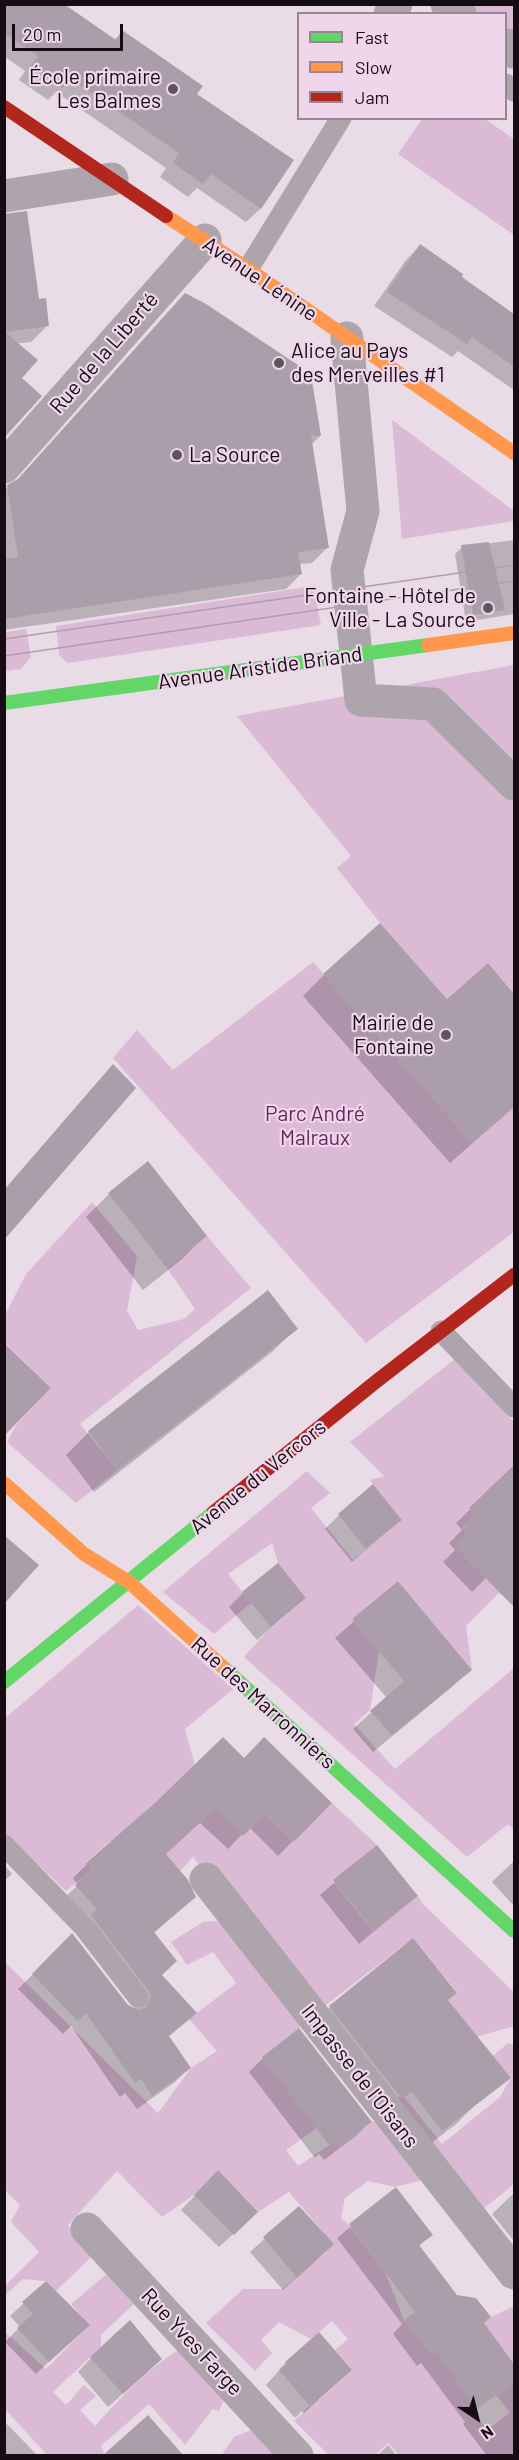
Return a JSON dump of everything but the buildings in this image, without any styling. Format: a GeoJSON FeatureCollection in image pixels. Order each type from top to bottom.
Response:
{"type":"FeatureCollection","features":[{"type":"Feature","properties":{"kind":"street","name":"Avenue Lénine"},"geometry":{"type":"LineString","coordinates":[[4,107],[157,211],[248,269],[514,453]]}},
{"type":"Feature","properties":{"kind":"street"},"geometry":{"type":"LineString","coordinates":[[4,196],[112,179]]}},
{"type":"Feature","properties":{"kind":"street","name":"Rue de la Liberté"},"geometry":{"type":"LineString","coordinates":[[4,467],[205,240]]}},
{"type":"Feature","properties":{"kind":"street"},"geometry":{"type":"LineString","coordinates":[[347,338],[363,511],[347,570],[361,700],[434,704],[514,784]]}},
{"type":"Feature","properties":{"kind":"street","name":"Avenue Aristide Briand"},"geometry":{"type":"LineString","coordinates":[[4,703],[514,633]]}},
{"type":"Feature","properties":{"kind":"street","name":"Avenue du Vercors"},"geometry":{"type":"LineString","coordinates":[[4,1682],[514,1275]]}},
{"type":"Feature","properties":{"kind":"street","name":"Rue des Marronniers"},"geometry":{"type":"LineString","coordinates":[[4,1483],[84,1554],[129,1582],[514,1931]]}},
{"type":"Feature","properties":{"kind":"street","name":"Impasse de l'Oisans"},"geometry":{"type":"LineString","coordinates":[[206,1879],[514,2273]]}},
{"type":"Feature","properties":{"kind":"street","name":"Rue Yves Farge"},"geometry":{"type":"LineString","coordinates":[[87,2229],[297,2456]]}},
{"type":"Feature","properties":{"kind":"lane"},"geometry":{"type":"LineString","coordinates":[[248,269],[339,120]]}},
{"type":"Feature","properties":{"kind":"lane"},"geometry":{"type":"LineString","coordinates":[[441,1331],[514,1407]]}},
{"type":"Feature","properties":{"kind":"lane"},"geometry":{"type":"LineString","coordinates":[[4,1845],[84,1927],[138,1997]]}},
{"type":"Feature","properties":{"kind":"green space"},"geometry":{"type":"Polygon","coordinates":[[[462,5],[514,5],[514,46],[507,40],[507,12],[472,12],[462,5]]]}},
{"type":"Feature","properties":{"kind":"green space"},"geometry":{"type":"Polygon","coordinates":[[[421,120],[486,120],[514,139],[514,235],[398,154],[421,120]]]}},
{"type":"Feature","properties":{"kind":"green space"},"geometry":{"type":"Polygon","coordinates":[[[392,420],[514,511],[514,521],[402,539],[392,420]]]}},
{"type":"Feature","properties":{"kind":"green space"},"geometry":{"type":"Polygon","coordinates":[[[313,586],[321,625],[67,663],[59,655],[56,626],[313,586]]]}},
{"type":"Feature","properties":{"kind":"green space"},"geometry":{"type":"Polygon","coordinates":[[[26,629],[31,657],[21,669],[5,671],[5,632],[26,629]]]}},
{"type":"Feature","properties":{"kind":"green space"},"geometry":{"type":"Polygon","coordinates":[[[514,665],[514,994],[488,963],[447,999],[380,923],[337,868],[351,856],[237,716],[514,665]]]}},
{"type":"Feature","properties":{"kind":"green space","name":"Parc André Malraux"},"geometry":{"type":"Polygon","coordinates":[[[313,962],[472,1143],[514,1107],[514,1232],[366,1343],[113,1058],[137,1030],[173,1070],[313,962]]]}},
{"type":"Feature","properties":{"kind":"green space"},"geometry":{"type":"Polygon","coordinates":[[[92,1202],[137,1256],[127,1311],[138,1330],[184,1319],[195,1309],[167,1268],[207,1236],[251,1288],[80,1424],[118,1470],[76,1503],[7,1442],[17,1424],[51,1388],[5,1343],[4,1317],[26,1274],[92,1202]]]}},
{"type":"Feature","properties":{"kind":"green space"},"geometry":{"type":"Polygon","coordinates":[[[455,1359],[514,1422],[514,1491],[502,1478],[469,1508],[475,1515],[462,1528],[468,1535],[456,1547],[473,1565],[486,1553],[500,1566],[514,1552],[514,1588],[505,1597],[499,1593],[466,1626],[472,1670],[398,1581],[352,1619],[379,1651],[370,1710],[354,1724],[395,1769],[514,1668],[514,1830],[508,1824],[467,1857],[244,1657],[267,1631],[306,1598],[278,1563],[272,1543],[228,1574],[251,1603],[214,1634],[163,1592],[307,1471],[330,1493],[311,1508],[353,1560],[402,1520],[370,1480],[384,1476],[350,1442],[455,1359]]]}},
{"type":"Feature","properties":{"kind":"green space"},"geometry":{"type":"Polygon","coordinates":[[[138,1605],[233,1689],[185,1729],[198,1776],[265,1814],[294,1842],[332,1803],[377,1845],[333,1881],[373,1931],[418,1896],[423,1904],[514,1992],[514,2026],[477,2037],[448,2000],[457,1992],[413,1938],[317,2012],[193,1857],[180,1871],[136,1868],[110,1841],[86,1862],[92,1870],[66,1891],[5,1833],[4,1719],[138,1605]]]}},
{"type":"Feature","properties":{"kind":"green space"},"geometry":{"type":"Polygon","coordinates":[[[228,1920],[305,2021],[262,2057],[317,2128],[286,2150],[298,2166],[334,2142],[339,2147],[379,2117],[422,2180],[395,2187],[368,2181],[345,2198],[341,2218],[385,2272],[404,2320],[431,2354],[448,2341],[453,2347],[491,2317],[514,2306],[514,2364],[500,2345],[455,2379],[477,2409],[473,2412],[487,2430],[510,2413],[496,2395],[514,2382],[514,2455],[399,2455],[388,2443],[375,2455],[329,2455],[294,2421],[317,2398],[319,2400],[352,2370],[335,2350],[348,2339],[332,2321],[311,2339],[279,2322],[261,2340],[272,2353],[255,2371],[206,2323],[243,2289],[282,2289],[326,2252],[317,2240],[324,2233],[289,2192],[258,2212],[218,2170],[194,2195],[162,2217],[117,2171],[68,2225],[92,2256],[56,2291],[46,2281],[23,2279],[5,2295],[5,2286],[39,2252],[11,2222],[20,2205],[5,2190],[4,1961],[158,2113],[191,2068],[217,2051],[189,2019],[236,1983],[213,1952],[187,1965],[171,1942],[203,1922],[228,1920]]]}},
{"type":"Feature","properties":{"kind":"green space"},"geometry":{"type":"Polygon","coordinates":[[[508,2043],[514,2045],[514,2184],[482,2210],[397,2098],[402,2094],[442,2144],[500,2097],[511,2078],[493,2056],[508,2043]]]}},
{"type":"Feature","properties":{"kind":"green space"},"geometry":{"type":"Polygon","coordinates":[[[109,2272],[137,2301],[101,2335],[101,2347],[53,2392],[66,2405],[84,2385],[96,2396],[80,2410],[95,2426],[145,2375],[180,2349],[225,2397],[219,2411],[213,2409],[185,2445],[149,2404],[101,2446],[105,2455],[47,2455],[5,2409],[5,2332],[46,2369],[89,2325],[71,2304],[109,2272]]]}},
{"type":"Feature","properties":{"kind":"green space"},"geometry":{"type":"Polygon","coordinates":[[[259,2427],[283,2456],[221,2456],[234,2437],[259,2427]]]}},
{"type":"Feature","properties":{"kind":"tram line"},"geometry":{"type":"LineString","coordinates":[[4,639],[514,565]]}},
{"type":"Feature","properties":{"kind":"tram line"},"geometry":{"type":"LineString","coordinates":[[4,656],[514,581]]}},
{"type":"Feature","properties":{"kind":"traffic: fast"},"geometry":{"type":"LineString","coordinates":[[4,703],[428,645]]}},
{"type":"Feature","properties":{"kind":"traffic: fast"},"geometry":{"type":"LineString","coordinates":[[4,1682],[214,1512]]}},
{"type":"Feature","properties":{"kind":"traffic: fast"},"geometry":{"type":"LineString","coordinates":[[224,1668],[514,1931]]}},
{"type":"Feature","properties":{"kind":"traffic: slow"},"geometry":{"type":"LineString","coordinates":[[166,216],[248,269],[514,453]]}},
{"type":"Feature","properties":{"kind":"traffic: slow"},"geometry":{"type":"LineString","coordinates":[[428,645],[514,633]]}},
{"type":"Feature","properties":{"kind":"traffic: slow"},"geometry":{"type":"LineString","coordinates":[[4,1483],[84,1554],[129,1582],[224,1668]]}},
{"type":"Feature","properties":{"kind":"traffic: jam"},"geometry":{"type":"LineString","coordinates":[[4,107],[166,216]]}},
{"type":"Feature","properties":{"kind":"traffic: jam"},"geometry":{"type":"LineString","coordinates":[[214,1512],[378,1380],[514,1275]]}},
{"type":"Feature","properties":{"kind":"place","name":"École primaire Les Balmes"},"geometry":{"type":"Point","coordinates":[173,89]}},
{"type":"Feature","properties":{"kind":"place","name":"Alice au Pays des Merveilles #1"},"geometry":{"type":"Point","coordinates":[279,363]}},
{"type":"Feature","properties":{"kind":"place","name":"La Source"},"geometry":{"type":"Point","coordinates":[177,455]}},
{"type":"Feature","properties":{"kind":"place","name":"Fontaine - Hôtel de Ville - La Source"},"geometry":{"type":"Point","coordinates":[488,608]}},
{"type":"Feature","properties":{"kind":"place","name":"Mairie de Fontaine"},"geometry":{"type":"Point","coordinates":[446,1035]}}]}
